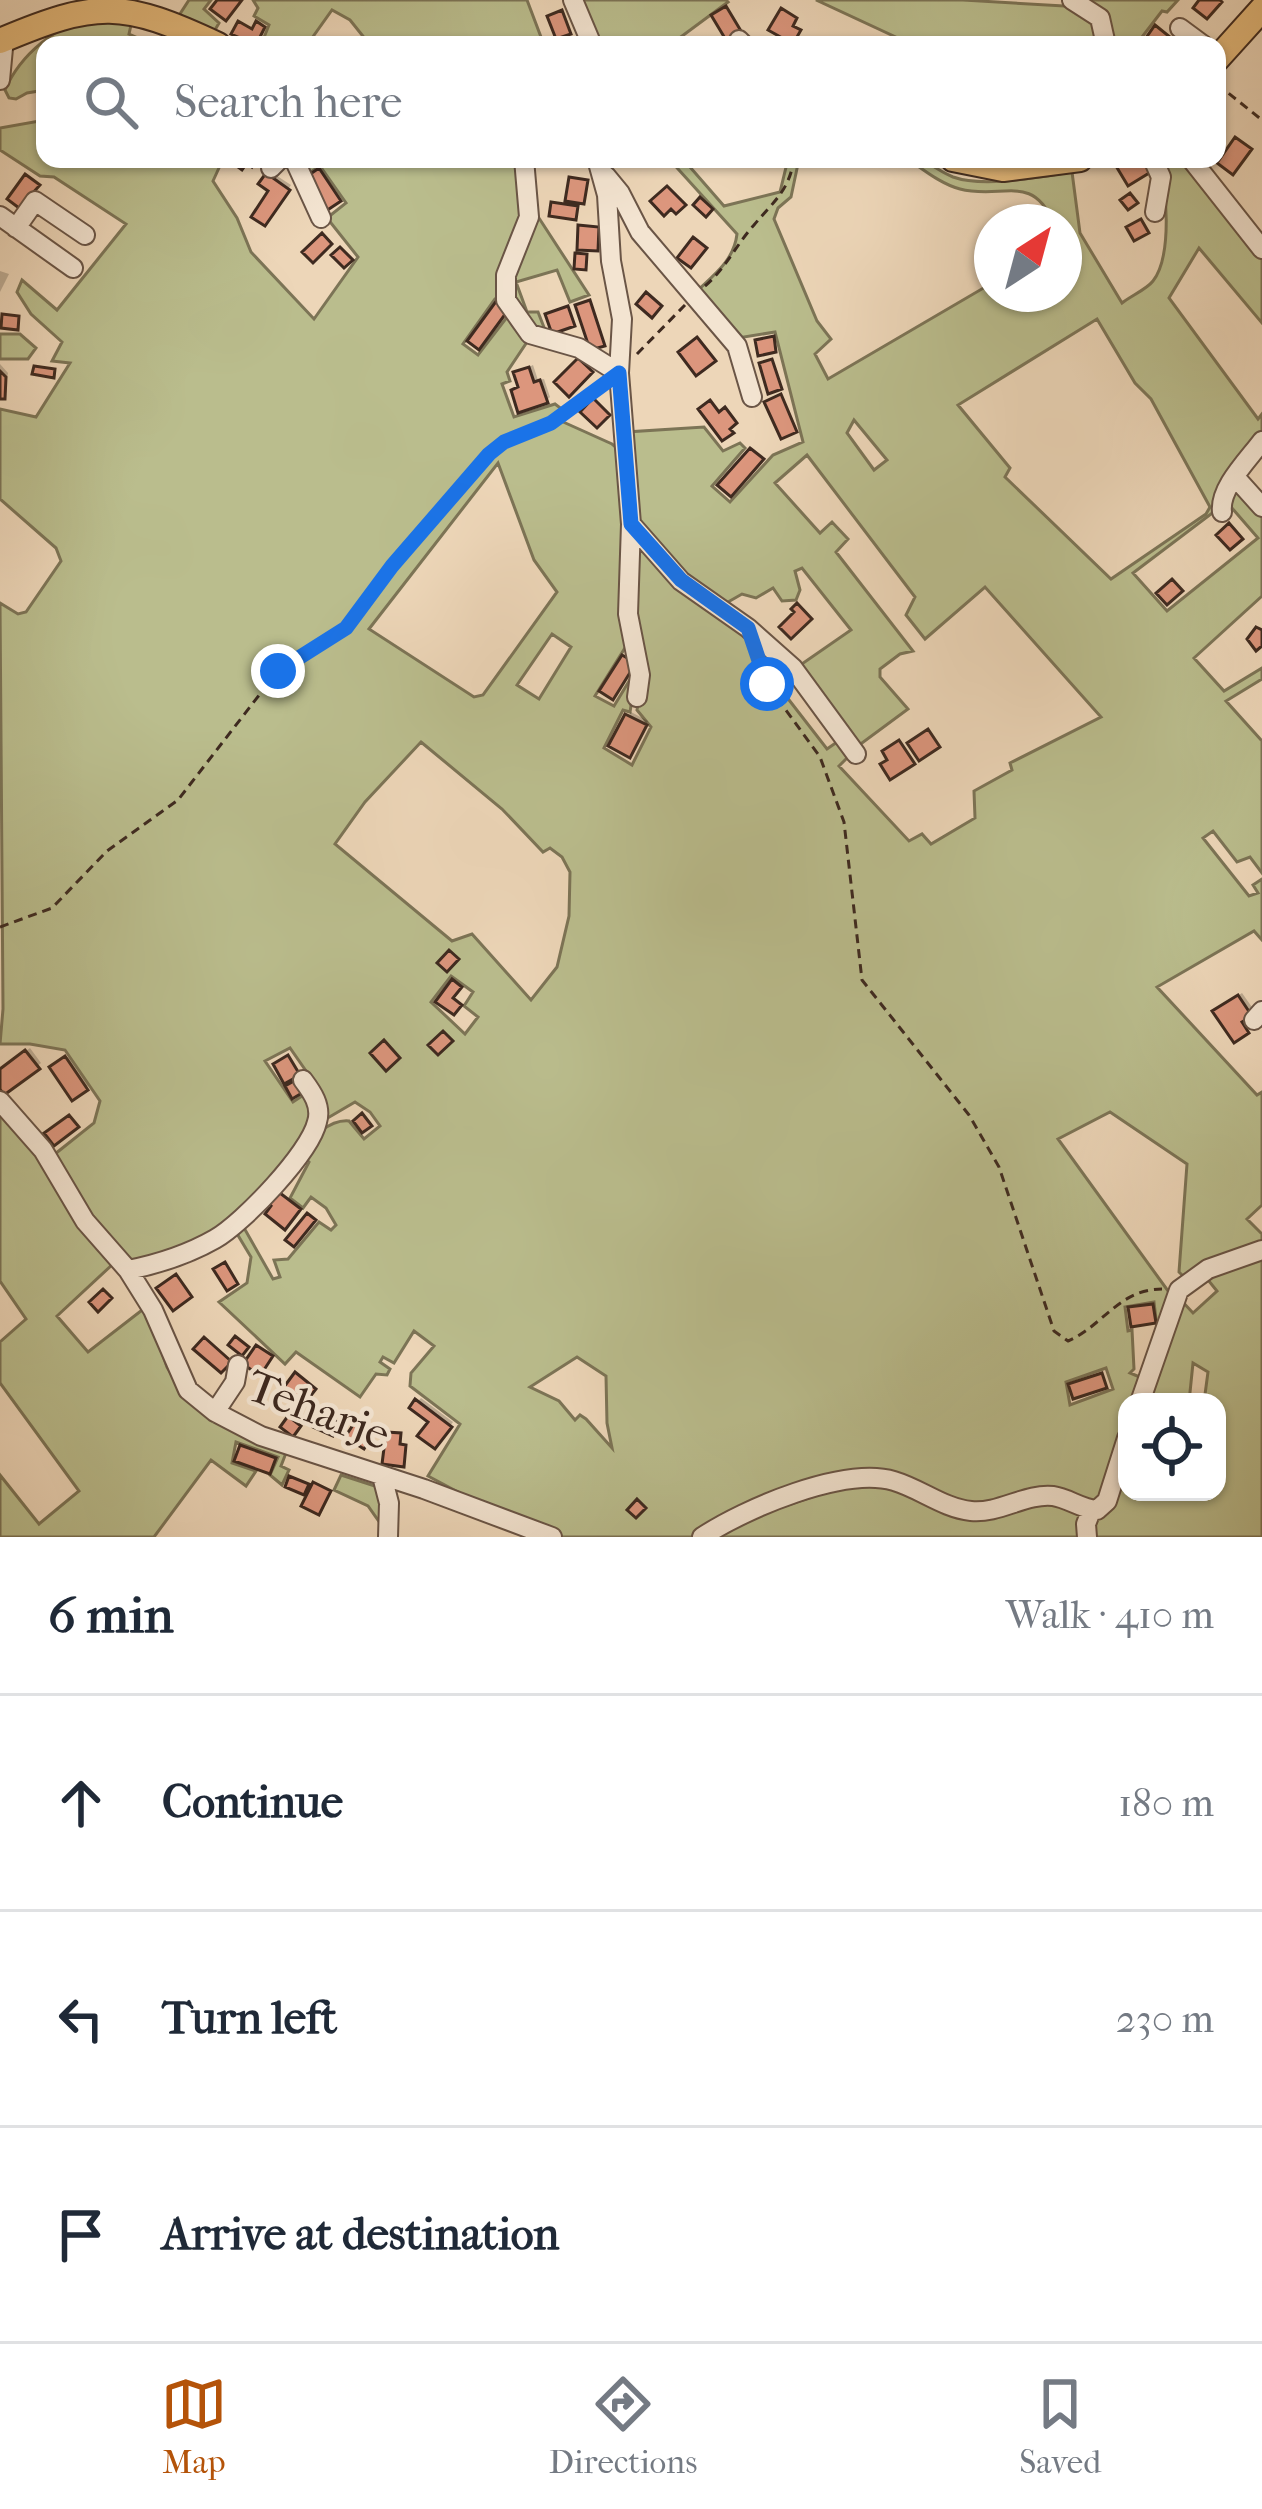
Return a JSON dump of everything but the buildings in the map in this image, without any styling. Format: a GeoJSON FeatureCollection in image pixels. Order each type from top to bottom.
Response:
{"type":"FeatureCollection","features":[{"type":"Feature","properties":{"kind":"main road"},"geometry":{"type":"LineString","coordinates":[[2,39],[66,5],[116,2],[199,36]]}},
{"type":"Feature","properties":{"kind":"main road"},"geometry":{"type":"LineString","coordinates":[[1226,43],[1262,10]]}},
{"type":"Feature","properties":{"kind":"street"},"geometry":{"type":"LineString","coordinates":[[574,0],[588,36]]}},
{"type":"Feature","properties":{"kind":"street"},"geometry":{"type":"LineString","coordinates":[[1072,0],[1100,18],[1104,36]]}},
{"type":"Feature","properties":{"kind":"street"},"geometry":{"type":"LineString","coordinates":[[1180,28],[1190,36]]}},
{"type":"Feature","properties":{"kind":"street"},"geometry":{"type":"LineString","coordinates":[[0,80],[2,39]]}},
{"type":"Feature","properties":{"kind":"street"},"geometry":{"type":"LineString","coordinates":[[298,168],[321,218]]}},
{"type":"Feature","properties":{"kind":"street"},"geometry":{"type":"LineString","coordinates":[[525,168],[529,217],[506,275],[506,300],[530,334],[579,348],[619,373]]}},
{"type":"Feature","properties":{"kind":"street"},"geometry":{"type":"LineString","coordinates":[[599,168],[607,195],[610,261],[622,319],[619,373],[631,524],[628,614],[640,674],[637,697]]}},
{"type":"Feature","properties":{"kind":"street"},"geometry":{"type":"LineString","coordinates":[[601,168],[640,232],[737,346],[752,397]]}},
{"type":"Feature","properties":{"kind":"street"},"geometry":{"type":"LineString","coordinates":[[1155,212],[1161,177],[1157,168]]}},
{"type":"Feature","properties":{"kind":"street"},"geometry":{"type":"LineString","coordinates":[[1198,168],[1262,249]]}},
{"type":"Feature","properties":{"kind":"street"},"geometry":{"type":"LineString","coordinates":[[73,268],[8,222],[35,201],[85,235]]}},
{"type":"Feature","properties":{"kind":"street"},"geometry":{"type":"LineString","coordinates":[[1222,512],[1220,504],[1262,441]]}},
{"type":"Feature","properties":{"kind":"street"},"geometry":{"type":"LineString","coordinates":[[1236,478],[1262,507]]}},
{"type":"Feature","properties":{"kind":"street"},"geometry":{"type":"LineString","coordinates":[[631,524],[681,580],[748,628],[793,668],[856,754]]}},
{"type":"Feature","properties":{"kind":"street"},"geometry":{"type":"LineString","coordinates":[[128,1270],[191,1252],[233,1228],[275,1186],[317,1124],[315,1095],[303,1080]]}},
{"type":"Feature","properties":{"kind":"street","name":"Teharje"},"geometry":{"type":"LineString","coordinates":[[0,1101],[43,1150],[85,1221],[128,1270],[153,1310],[188,1390],[215,1412],[262,1436],[552,1537]]}},
{"type":"Feature","properties":{"kind":"street"},"geometry":{"type":"LineString","coordinates":[[1143,1393],[1180,1290],[1208,1269],[1262,1250]]}},
{"type":"Feature","properties":{"kind":"street"},"geometry":{"type":"LineString","coordinates":[[215,1412],[236,1382],[238,1365]]}},
{"type":"Feature","properties":{"kind":"street"},"geometry":{"type":"LineString","coordinates":[[1091,1511],[1107,1501],[1118,1466]]}},
{"type":"Feature","properties":{"kind":"street"},"geometry":{"type":"LineString","coordinates":[[382,1476],[389,1504],[388,1537]]}},
{"type":"Feature","properties":{"kind":"street"},"geometry":{"type":"LineString","coordinates":[[702,1537],[802,1491],[844,1478],[898,1482],[967,1511],[988,1512],[1053,1496],[1091,1511]]}},
{"type":"Feature","properties":{"kind":"street"},"geometry":{"type":"LineString","coordinates":[[1088,1537],[1091,1511]]}},
{"type":"Feature","properties":{"kind":"street"},"geometry":{"type":"LineString","coordinates":[[495,1516],[495,1537]]}},
{"type":"Feature","properties":{"kind":"path"},"geometry":{"type":"LineString","coordinates":[[1226,92],[1262,120]]}},
{"type":"Feature","properties":{"kind":"path"},"geometry":{"type":"LineString","coordinates":[[0,927],[52,908],[107,851],[178,800],[278,671],[346,628],[392,566],[489,454],[504,442],[551,423],[619,373],[721,272],[750,229],[785,193],[792,168]]}},
{"type":"Feature","properties":{"kind":"path"},"geometry":{"type":"LineString","coordinates":[[748,628],[767,684],[820,758],[844,821],[862,980],[969,1115],[999,1167],[1054,1331],[1068,1341],[1132,1294],[1154,1288],[1180,1290]]}},
{"type":"Feature","properties":{"kind":"green space"},"geometry":{"type":"Polygon","coordinates":[[[189,0],[211,0],[204,9],[219,23],[212,35],[178,17],[189,0]]]}},
{"type":"Feature","properties":{"kind":"green space"},"geometry":{"type":"Polygon","coordinates":[[[253,0],[527,0],[541,36],[363,36],[350,20],[332,10],[313,36],[265,36],[269,25],[254,16],[258,8],[253,0]]]}},
{"type":"Feature","properties":{"kind":"green space"},"geometry":{"type":"Polygon","coordinates":[[[577,0],[728,2],[682,36],[591,36],[577,0]]]}},
{"type":"Feature","properties":{"kind":"green space"},"geometry":{"type":"Polygon","coordinates":[[[816,0],[1067,3],[1091,15],[1099,36],[894,36],[816,0]]]}},
{"type":"Feature","properties":{"kind":"green space"},"geometry":{"type":"Polygon","coordinates":[[[1079,0],[1178,0],[1167,12],[1162,11],[1143,36],[1104,36],[1079,0]]]}},
{"type":"Feature","properties":{"kind":"green space"},"geometry":{"type":"Polygon","coordinates":[[[93,15],[131,25],[129,34],[134,36],[51,36],[93,15]]]}},
{"type":"Feature","properties":{"kind":"green space"},"geometry":{"type":"Polygon","coordinates":[[[36,48],[36,92],[9,98],[5,90],[36,48]]]}},
{"type":"Feature","properties":{"kind":"green space"},"geometry":{"type":"Polygon","coordinates":[[[36,122],[36,168],[219,168],[213,181],[237,218],[251,252],[314,319],[358,257],[327,218],[346,203],[321,168],[521,168],[527,204],[501,296],[463,344],[478,355],[511,312],[529,339],[507,372],[510,381],[502,384],[514,417],[555,404],[563,410],[554,423],[561,421],[623,453],[628,643],[595,696],[614,706],[637,668],[630,712],[623,710],[604,748],[632,765],[651,727],[637,710],[641,689],[632,627],[634,545],[641,543],[780,661],[772,678],[827,749],[840,740],[852,753],[839,766],[909,841],[922,834],[931,844],[975,818],[974,791],[1012,770],[1010,763],[1101,717],[985,587],[925,639],[906,615],[915,597],[807,455],[775,483],[820,533],[832,522],[848,539],[836,552],[913,651],[880,669],[880,677],[908,709],[858,746],[796,668],[851,630],[802,568],[795,571],[800,590],[796,600],[782,601],[773,588],[756,598],[742,594],[721,606],[638,523],[627,432],[704,427],[723,451],[740,443],[745,448],[712,486],[730,502],[773,455],[803,442],[775,332],[738,338],[697,291],[728,259],[737,234],[677,168],[691,168],[724,206],[780,192],[786,168],[797,168],[791,197],[774,219],[817,321],[831,339],[815,354],[828,379],[974,294],[974,312],[1082,312],[1082,236],[1122,303],[1147,287],[1159,270],[1166,239],[1160,168],[1190,168],[1262,255],[1262,323],[1199,248],[1169,298],[1258,419],[1262,414],[1262,437],[1215,511],[1133,573],[1167,611],[1258,538],[1225,500],[1235,487],[1262,512],[1262,596],[1194,658],[1224,691],[1262,668],[1262,679],[1226,701],[1262,741],[1262,873],[1250,857],[1237,862],[1213,831],[1203,838],[1249,896],[1258,893],[1253,885],[1262,879],[1262,940],[1254,931],[1157,987],[1257,1095],[1262,1092],[1262,1205],[1247,1219],[1262,1234],[1262,1245],[1246,1246],[1185,1278],[1179,1272],[1187,1164],[1110,1112],[1058,1139],[1171,1295],[1157,1328],[1154,1302],[1125,1307],[1128,1331],[1132,1330],[1134,1369],[1130,1373],[1142,1378],[1139,1393],[1118,1393],[1118,1454],[1097,1507],[1066,1497],[977,1508],[867,1471],[705,1527],[692,1537],[559,1537],[486,1507],[428,1476],[460,1424],[410,1386],[411,1373],[434,1346],[414,1331],[394,1363],[383,1357],[380,1362],[390,1369],[387,1375],[376,1374],[360,1397],[296,1352],[285,1364],[219,1302],[247,1283],[251,1257],[236,1232],[243,1226],[273,1279],[280,1277],[274,1260],[288,1259],[319,1222],[331,1230],[336,1225],[326,1208],[311,1197],[303,1208],[290,1198],[309,1162],[299,1153],[334,1123],[349,1121],[364,1139],[380,1126],[355,1102],[326,1119],[320,1091],[290,1048],[265,1061],[293,1102],[308,1092],[310,1127],[237,1221],[160,1258],[130,1260],[93,1221],[55,1154],[94,1123],[100,1101],[65,1050],[0,1044],[0,603],[18,614],[26,612],[61,561],[56,548],[0,499],[0,409],[36,417],[70,363],[52,361],[62,342],[31,314],[17,292],[22,280],[57,310],[126,224],[54,177],[40,176],[0,150],[0,128],[36,122]],[[1097,319],[958,405],[1010,468],[1005,477],[1111,579],[1210,507],[1151,399],[1135,383],[1097,319]],[[854,420],[847,433],[874,470],[887,460],[854,420]],[[498,463],[369,629],[474,697],[483,695],[557,592],[534,560],[498,463]],[[552,634],[517,685],[539,699],[571,647],[552,634]],[[421,742],[365,802],[335,844],[452,941],[472,934],[531,1000],[557,967],[569,916],[570,872],[562,857],[550,848],[543,852],[502,809],[421,742]],[[451,976],[431,1002],[465,1034],[478,1017],[464,1006],[473,992],[451,976]],[[577,1357],[530,1387],[559,1401],[575,1420],[580,1415],[586,1419],[612,1448],[606,1376],[577,1357]],[[1106,1368],[1066,1382],[1070,1405],[1113,1389],[1106,1368]]]}},
{"type":"Feature","properties":{"kind":"green space"},"geometry":{"type":"Polygon","coordinates":[[[921,168],[980,182],[1072,172],[1076,204],[1042,204],[1025,192],[960,189],[921,168]]]}},
{"type":"Feature","properties":{"kind":"green space"},"geometry":{"type":"Polygon","coordinates":[[[537,215],[589,295],[570,302],[557,270],[516,282],[527,312],[538,312],[547,335],[541,336],[515,309],[513,261],[537,215]]]}},
{"type":"Feature","properties":{"kind":"green space"},"geometry":{"type":"Polygon","coordinates":[[[0,334],[20,334],[36,348],[28,359],[0,359],[0,334]]]}},
{"type":"Feature","properties":{"kind":"green space"},"geometry":{"type":"Polygon","coordinates":[[[0,1113],[46,1166],[114,1263],[57,1316],[88,1352],[146,1307],[167,1367],[183,1394],[286,1453],[281,1466],[289,1470],[282,1485],[270,1475],[278,1457],[236,1442],[232,1463],[256,1471],[246,1486],[211,1460],[154,1537],[0,1537],[0,1475],[39,1524],[79,1491],[0,1383],[0,1342],[26,1319],[0,1281],[0,1113]]]}},
{"type":"Feature","properties":{"kind":"green space"},"geometry":{"type":"Polygon","coordinates":[[[1262,1253],[1262,1537],[715,1537],[773,1510],[859,1481],[881,1482],[946,1510],[1054,1499],[1089,1515],[1118,1466],[1118,1501],[1226,1501],[1226,1393],[1205,1393],[1208,1372],[1193,1363],[1190,1393],[1146,1393],[1180,1299],[1193,1313],[1217,1291],[1204,1275],[1262,1253]]]}},
{"type":"Feature","properties":{"kind":"green space"},"geometry":{"type":"Polygon","coordinates":[[[341,1475],[378,1487],[385,1530],[368,1506],[334,1490],[341,1475]]]}},
{"type":"Feature","properties":{"kind":"route"},"geometry":{"type":"LineString","coordinates":[[278,671],[346,628],[392,566],[489,454],[504,442],[551,423],[619,373],[631,524],[681,580],[748,628],[767,684]]}}]}
